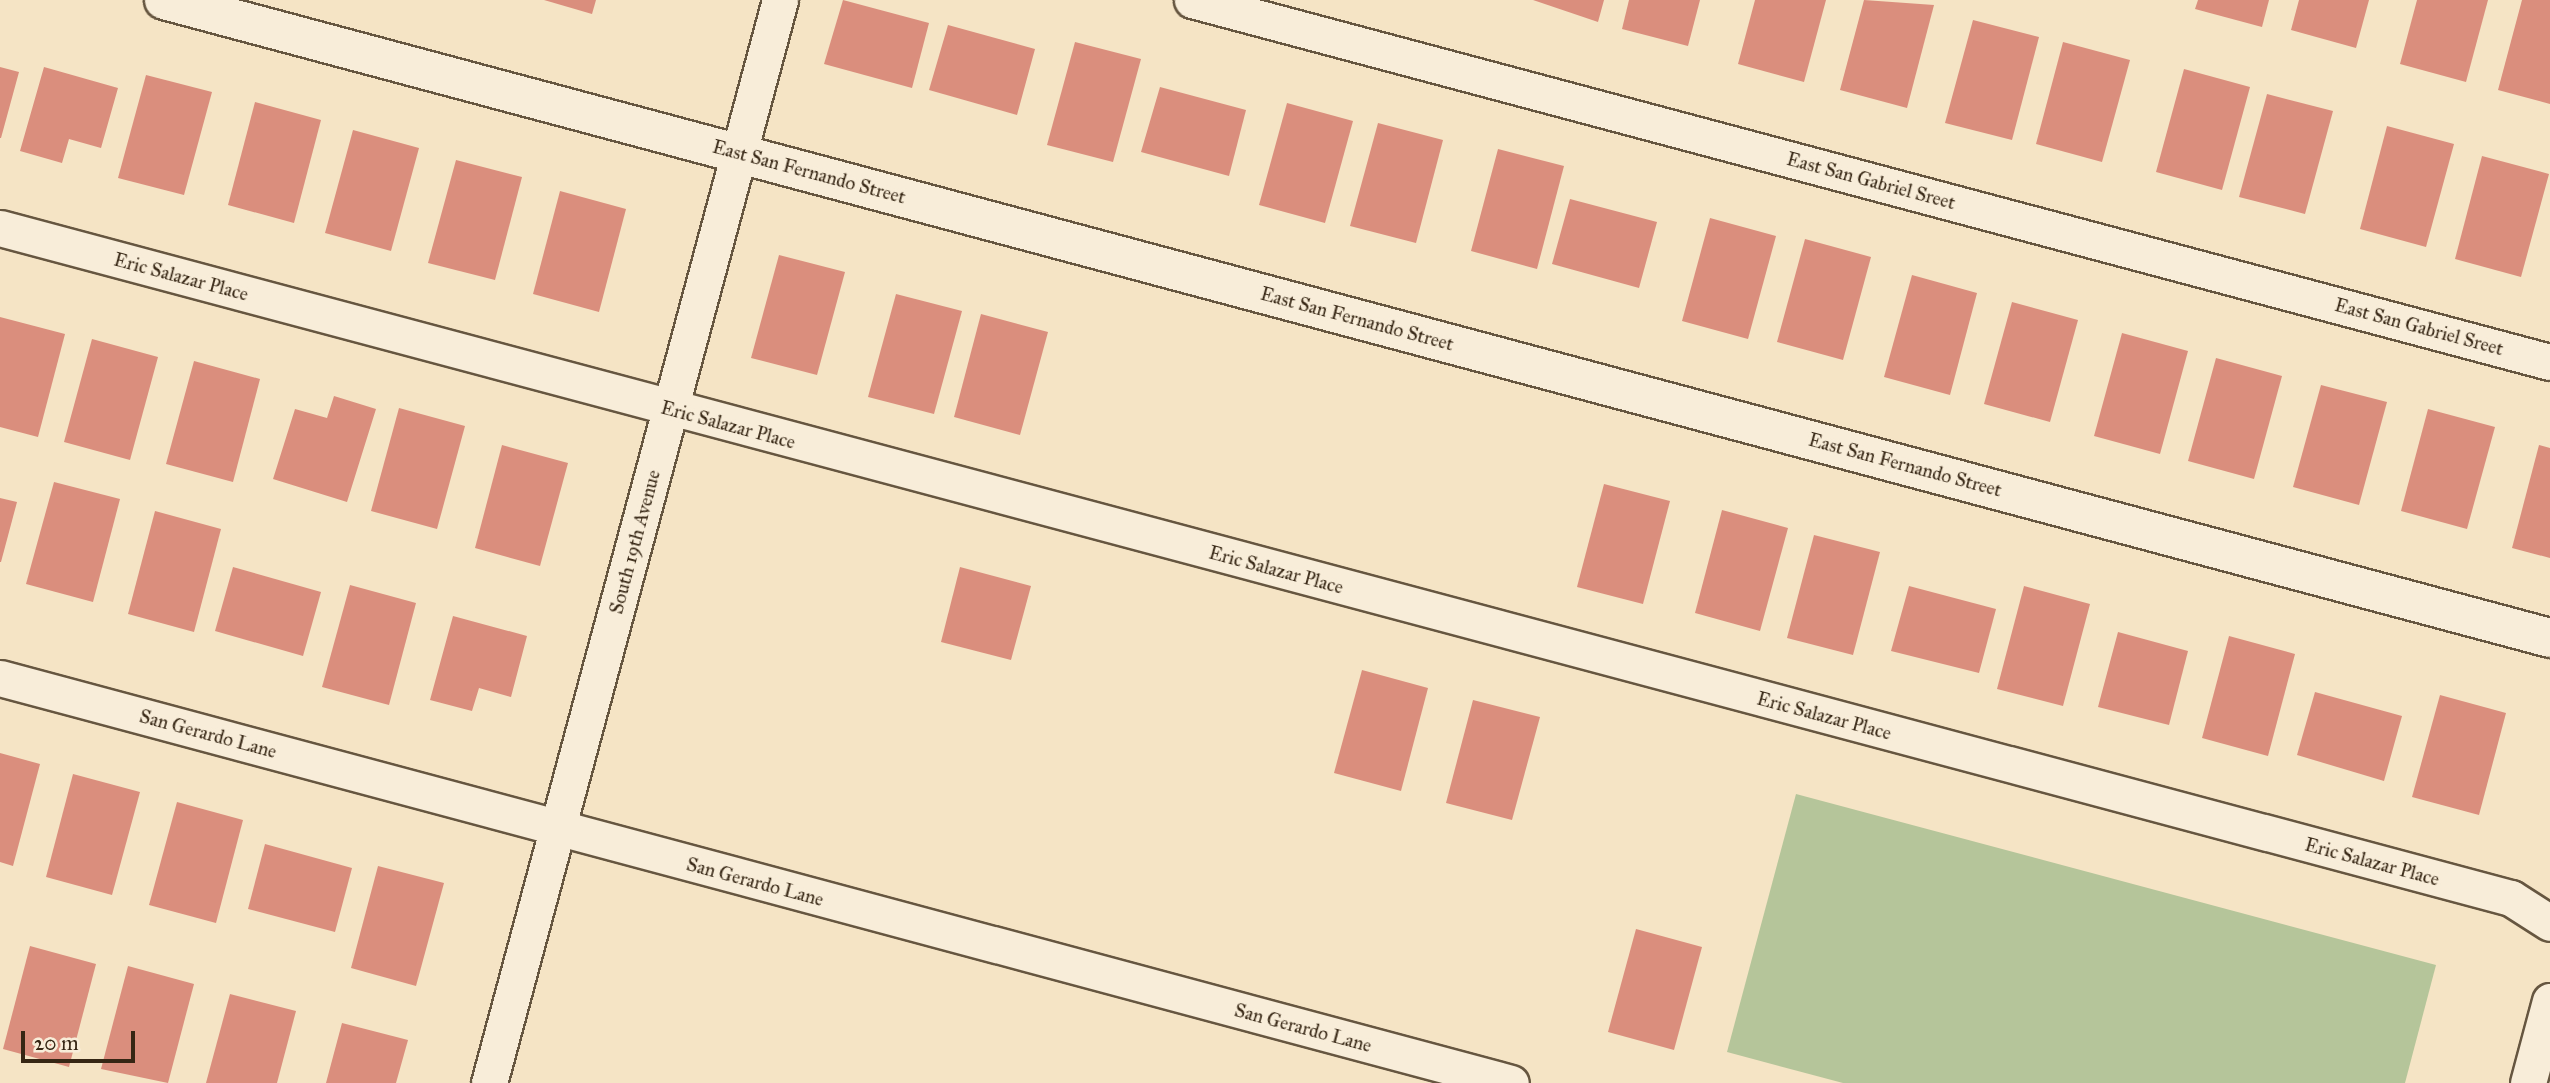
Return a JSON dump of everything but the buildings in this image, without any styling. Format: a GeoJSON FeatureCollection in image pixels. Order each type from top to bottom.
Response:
{"type":"FeatureCollection","features":[{"type":"Feature","properties":{"kind":"street","name":"East San Fernando Street"},"geometry":{"type":"LineString","coordinates":[[164,0],[2550,638]]}},
{"type":"Feature","properties":{"kind":"street","name":"South 19th Avenue"},"geometry":{"type":"LineString","coordinates":[[489,1083],[780,0]]}},
{"type":"Feature","properties":{"kind":"street","name":"East San Gabriel Sreet"},"geometry":{"type":"LineString","coordinates":[[1192,0],[2550,362]]}},
{"type":"Feature","properties":{"kind":"street","name":"Eric Salazar Place"},"geometry":{"type":"LineString","coordinates":[[0,228],[2497,895],[2549,921]]}},
{"type":"Feature","properties":{"kind":"street","name":"San Gerardo Lane"},"geometry":{"type":"LineString","coordinates":[[0,678],[1511,1083]]}},
{"type":"Feature","properties":{"kind":"street"},"geometry":{"type":"LineString","coordinates":[[2528,1083],[2550,1001]]}},
{"type":"Feature","properties":{"kind":"green space"},"geometry":{"type":"Polygon","coordinates":[[[1796,794],[2436,965],[2405,1083],[1843,1083],[1727,1052],[1796,794]]]}}]}
